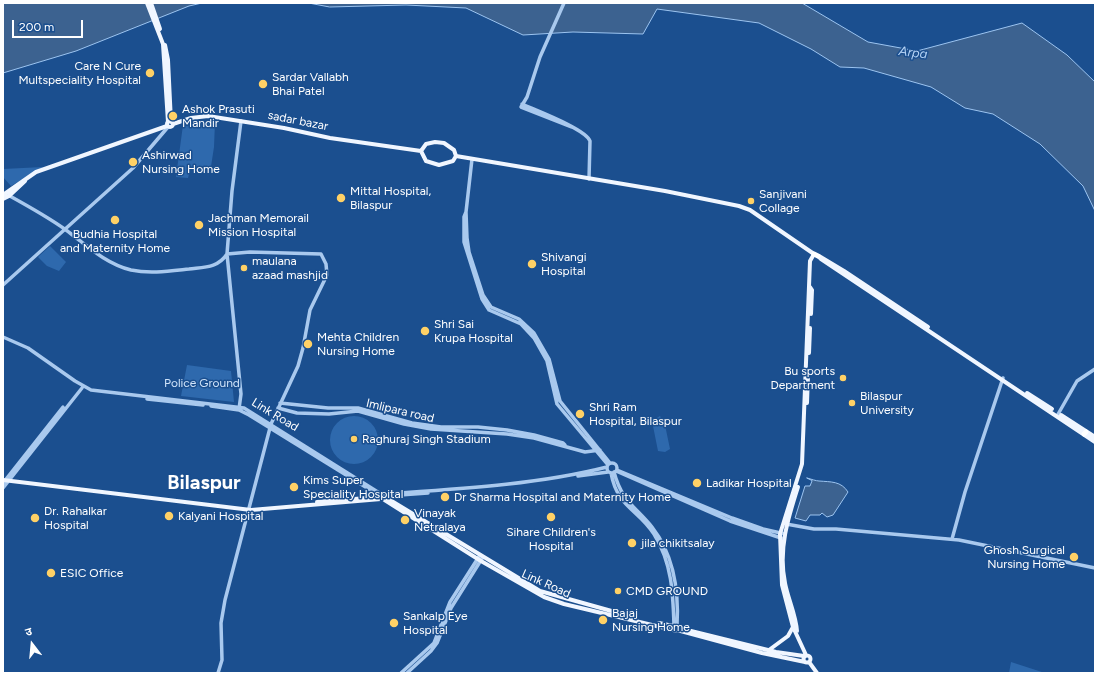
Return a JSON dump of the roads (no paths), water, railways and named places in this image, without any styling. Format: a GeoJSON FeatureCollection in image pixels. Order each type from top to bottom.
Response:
{"type":"FeatureCollection","features":[{"type":"Feature","properties":{"kind":"main road"},"geometry":{"type":"LineString","coordinates":[[147,3],[167,50],[169,124]]}},
{"type":"Feature","properties":{"kind":"main road"},"geometry":{"type":"LineString","coordinates":[[151,3],[154,20]]}},
{"type":"Feature","properties":{"kind":"main road","name":"sadar bazar"},"geometry":{"type":"LineString","coordinates":[[3,199],[6,195],[38,172],[52,165],[190,118],[208,116],[330,138],[421,150]]}},
{"type":"Feature","properties":{"kind":"main road"},"geometry":{"type":"LineString","coordinates":[[440,142],[451,147],[456,156],[450,163],[434,165],[426,161],[421,150],[426,144],[440,142]]}},
{"type":"Feature","properties":{"kind":"main road"},"geometry":{"type":"LineString","coordinates":[[456,156],[665,191],[750,210],[820,259],[1057,415],[1095,438]]}},
{"type":"Feature","properties":{"kind":"main road"},"geometry":{"type":"LineString","coordinates":[[797,632],[793,627],[782,585],[782,536],[802,464],[810,261],[816,255]]}},
{"type":"Feature","properties":{"kind":"main road"},"geometry":{"type":"LineString","coordinates":[[1085,433],[1095,442]]}},
{"type":"Feature","properties":{"kind":"main road"},"geometry":{"type":"LineString","coordinates":[[6,479],[248,509],[382,496]]}},
{"type":"Feature","properties":{"kind":"main road","name":"Link Road"},"geometry":{"type":"LineString","coordinates":[[382,496],[519,584],[564,604],[769,650],[805,656]]}},
{"type":"Feature","properties":{"kind":"main road"},"geometry":{"type":"LineString","coordinates":[[782,536],[783,571],[797,632],[807,662],[817,673]]}},
{"type":"Feature","properties":{"kind":"main road"},"geometry":{"type":"LineString","coordinates":[[769,650],[788,636],[793,627]]}},
{"type":"Feature","properties":{"kind":"main road"},"geometry":{"type":"LineString","coordinates":[[675,628],[762,653],[807,662]]}},
{"type":"Feature","properties":{"kind":"street"},"geometry":{"type":"LineString","coordinates":[[564,3],[548,43],[540,57],[526,98],[522,104],[586,134],[590,140],[589,178]]}},
{"type":"Feature","properties":{"kind":"street"},"geometry":{"type":"LineString","coordinates":[[526,98],[526,107]]}},
{"type":"Feature","properties":{"kind":"street"},"geometry":{"type":"LineString","coordinates":[[239,408],[241,394],[227,254],[232,191],[241,121]]}},
{"type":"Feature","properties":{"kind":"street"},"geometry":{"type":"LineString","coordinates":[[3,285],[66,230],[133,168],[169,124]]}},
{"type":"Feature","properties":{"kind":"street"},"geometry":{"type":"LineString","coordinates":[[472,159],[463,235],[465,250],[482,299],[491,309],[521,324],[534,338],[547,361],[557,404],[599,450],[613,472],[625,498],[651,526],[670,557],[677,610],[675,628]]}},
{"type":"Feature","properties":{"kind":"street"},"geometry":{"type":"LineString","coordinates":[[6,195],[66,230],[118,266],[136,271],[158,272],[214,266],[222,261],[227,254],[250,252],[321,254],[326,264],[327,275],[313,302],[302,355],[271,426],[248,509],[223,612],[221,644],[222,660],[218,673]]}},
{"type":"Feature","properties":{"kind":"street","name":"Link Road"},"geometry":{"type":"LineString","coordinates":[[3,337],[28,348],[75,381],[87,388],[99,392],[239,408],[271,426],[382,496]]}},
{"type":"Feature","properties":{"kind":"street"},"geometry":{"type":"LineString","coordinates":[[1057,415],[1077,381],[1095,369]]}},
{"type":"Feature","properties":{"kind":"street"},"geometry":{"type":"LineString","coordinates":[[952,539],[965,492],[1003,379]]}},
{"type":"Feature","properties":{"kind":"street","name":"Link Road"},"geometry":{"type":"LineString","coordinates":[[75,381],[81,387],[95,393],[239,408]]}},
{"type":"Feature","properties":{"kind":"street"},"geometry":{"type":"LineString","coordinates":[[3,488],[6,479],[81,387]]}},
{"type":"Feature","properties":{"kind":"street","name":"Imlipara road"},"geometry":{"type":"LineString","coordinates":[[280,403],[328,408],[358,408],[412,423],[488,428],[534,435],[563,443],[565,445]]}},
{"type":"Feature","properties":{"kind":"street","name":"Imlipara road"},"geometry":{"type":"LineString","coordinates":[[278,408],[297,413],[329,414],[358,411],[411,425],[441,430],[507,434],[565,445],[585,452],[599,450]]}},
{"type":"Feature","properties":{"kind":"street"},"geometry":{"type":"LineString","coordinates":[[382,496],[557,477],[616,464],[613,472]]}},
{"type":"Feature","properties":{"kind":"street"},"geometry":{"type":"LineString","coordinates":[[382,496],[554,480],[613,472],[730,521],[782,536]]}},
{"type":"Feature","properties":{"kind":"street"},"geometry":{"type":"LineString","coordinates":[[785,524],[817,529],[952,539],[989,545],[1095,568]]}},
{"type":"Feature","properties":{"kind":"street"},"geometry":{"type":"LineString","coordinates":[[401,673],[434,643],[450,602],[480,558]]}},
{"type":"Feature","properties":{"kind":"street"},"geometry":{"type":"LineString","coordinates":[[407,673],[438,644],[451,608],[480,558]]}},
{"type":"Feature","properties":{"kind":"water"},"geometry":{"type":"Polygon","coordinates":[[[3,3],[202,3],[189,6],[76,51],[3,73],[3,3]]]}},
{"type":"Feature","properties":{"kind":"water","name":"Arpa"},"geometry":{"type":"Polygon","coordinates":[[[309,3],[802,3],[868,42],[917,51],[1022,23],[1067,55],[1095,82],[1095,211],[1083,186],[1040,144],[993,114],[965,108],[931,87],[864,68],[840,67],[811,49],[759,23],[657,9],[643,34],[573,32],[523,35],[466,8],[406,5],[330,7],[309,3]]]}},
{"type":"Feature","properties":{"kind":"water"},"geometry":{"type":"Polygon","coordinates":[[[807,478],[816,481],[839,484],[848,492],[833,515],[827,517],[822,513],[820,515],[810,515],[806,521],[795,518],[805,486],[810,486],[812,481],[807,478]]]}},
{"type":"Feature","properties":{"kind":"place","name":"Care N Cure Multspeciality Hospital"},"geometry":{"type":"Point","coordinates":[150,73]}},
{"type":"Feature","properties":{"kind":"place","name":"Sardar Vallabh Bhai Patel"},"geometry":{"type":"Point","coordinates":[263,84]}},
{"type":"Feature","properties":{"kind":"place","name":"Ashok Prasuti Mandir"},"geometry":{"type":"Point","coordinates":[173,116]}},
{"type":"Feature","properties":{"kind":"place","name":"Ashirwad Nursing Home"},"geometry":{"type":"Point","coordinates":[133,162]}},
{"type":"Feature","properties":{"kind":"place","name":"Mittal Hospital, Bilaspur"},"geometry":{"type":"Point","coordinates":[341,198]}},
{"type":"Feature","properties":{"kind":"place","name":"Sanjivani Collage"},"geometry":{"type":"Point","coordinates":[751,201]}},
{"type":"Feature","properties":{"kind":"place","name":"Budhia Hospital and Maternity Home"},"geometry":{"type":"Point","coordinates":[115,220]}},
{"type":"Feature","properties":{"kind":"place","name":"Jachman Memorail Mission Hospital"},"geometry":{"type":"Point","coordinates":[199,225]}},
{"type":"Feature","properties":{"kind":"place","name":"Shivangi Hospital"},"geometry":{"type":"Point","coordinates":[532,264]}},
{"type":"Feature","properties":{"kind":"place","name":"maulana azaad mashjid"},"geometry":{"type":"Point","coordinates":[244,268]}},
{"type":"Feature","properties":{"kind":"place","name":"Shri Sai Krupa Hospital"},"geometry":{"type":"Point","coordinates":[425,331]}},
{"type":"Feature","properties":{"kind":"place","name":"Mehta Children Nursing Home"},"geometry":{"type":"Point","coordinates":[308,344]}},
{"type":"Feature","properties":{"kind":"place","name":"Bu sports Department"},"geometry":{"type":"Point","coordinates":[843,378]}},
{"type":"Feature","properties":{"kind":"place","name":"Bilaspur University"},"geometry":{"type":"Point","coordinates":[852,403]}},
{"type":"Feature","properties":{"kind":"place","name":"Shri Ram Hospital, Bilaspur"},"geometry":{"type":"Point","coordinates":[580,414]}},
{"type":"Feature","properties":{"kind":"place","name":"Raghuraj Singh Stadium"},"geometry":{"type":"Point","coordinates":[354,439]}},
{"type":"Feature","properties":{"kind":"place","name":"Ladikar Hospital"},"geometry":{"type":"Point","coordinates":[697,483]}},
{"type":"Feature","properties":{"kind":"place","name":"Kims Super Speciality Hospital"},"geometry":{"type":"Point","coordinates":[294,487]}},
{"type":"Feature","properties":{"kind":"place","name":"Dr Sharma Hospital and Maternity Home"},"geometry":{"type":"Point","coordinates":[445,497]}},
{"type":"Feature","properties":{"kind":"place","name":"Kalyani Hospital"},"geometry":{"type":"Point","coordinates":[169,516]}},
{"type":"Feature","properties":{"kind":"place","name":"Sihare Children's Hospital"},"geometry":{"type":"Point","coordinates":[551,517]}},
{"type":"Feature","properties":{"kind":"place","name":"Dr. Rahalkar Hospital"},"geometry":{"type":"Point","coordinates":[35,518]}},
{"type":"Feature","properties":{"kind":"place","name":"Vinayak Netralaya"},"geometry":{"type":"Point","coordinates":[405,520]}},
{"type":"Feature","properties":{"kind":"place","name":"jila chikitsalay"},"geometry":{"type":"Point","coordinates":[632,543]}},
{"type":"Feature","properties":{"kind":"place","name":"Ghosh Surgical Nursing Home"},"geometry":{"type":"Point","coordinates":[1074,557]}},
{"type":"Feature","properties":{"kind":"place","name":"ESIC Office"},"geometry":{"type":"Point","coordinates":[51,573]}},
{"type":"Feature","properties":{"kind":"place","name":"CMD GROUND"},"geometry":{"type":"Point","coordinates":[618,591]}},
{"type":"Feature","properties":{"kind":"place","name":"Bajaj Nursing Home"},"geometry":{"type":"Point","coordinates":[603,620]}},
{"type":"Feature","properties":{"kind":"place","name":"Sankalp Eye Hospital"},"geometry":{"type":"Point","coordinates":[394,623]}},
{"type":"Feature","properties":{"kind":"district","name":"Bilaspur"},"geometry":{"type":"Point","coordinates":[204,483]}},
{"type":"Feature","properties":{"kind":"park label","name":"Police Ground"},"geometry":{"type":"Point","coordinates":[202,383]}}]}
